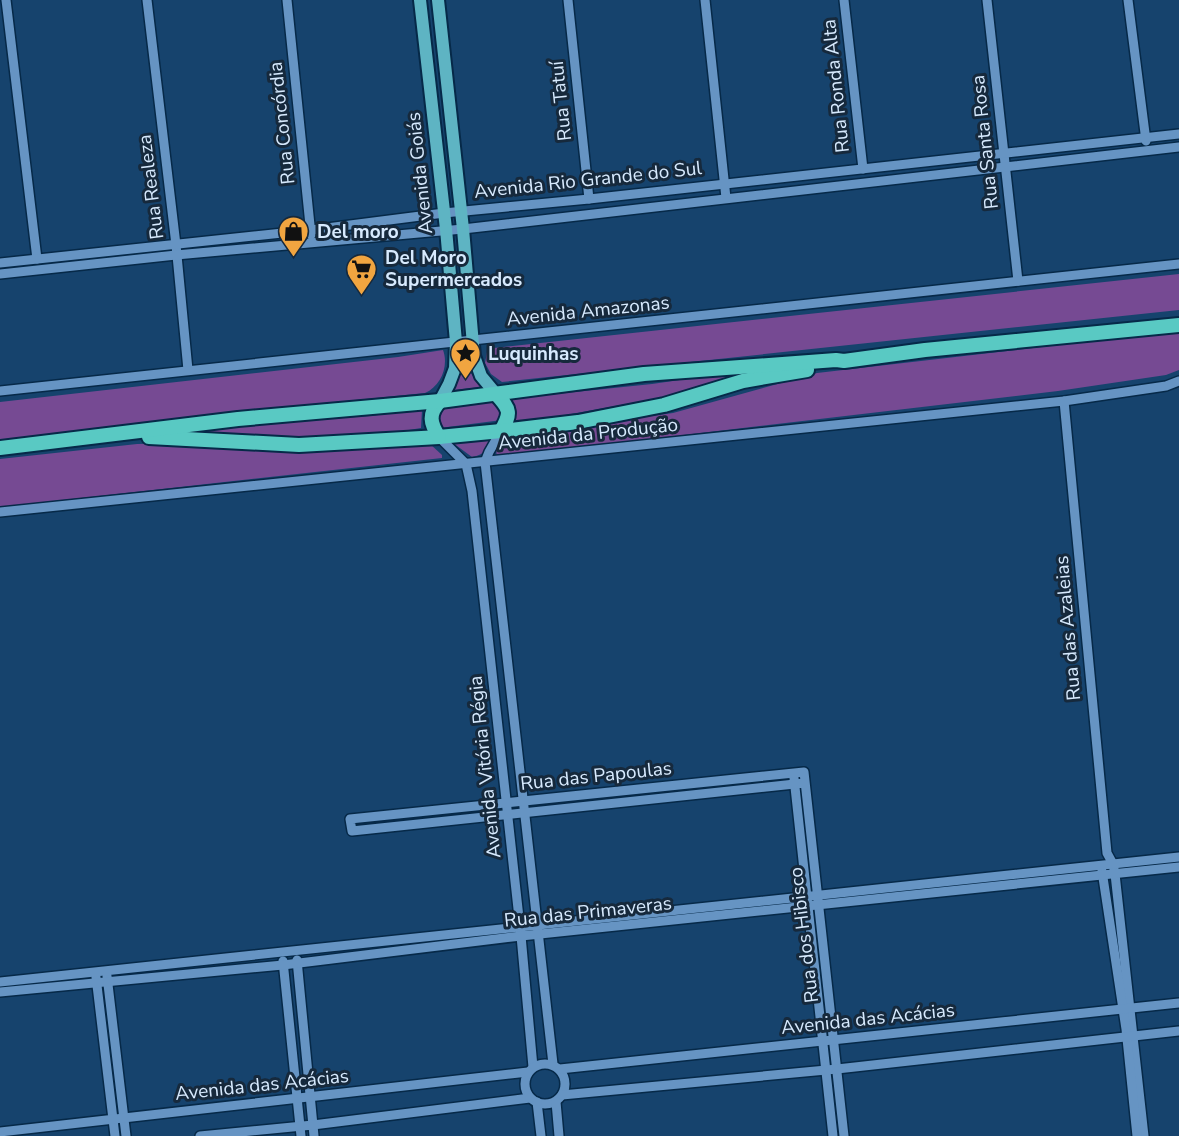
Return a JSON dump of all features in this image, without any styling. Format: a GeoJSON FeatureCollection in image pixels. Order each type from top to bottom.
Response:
{"type":"FeatureCollection","features":[{"type":"Feature","properties":{"kind":"highway"},"geometry":{"type":"LineString","coordinates":[[0,448],[238,419],[440,401],[645,374],[844,360],[938,348],[1179,325]]}},
{"type":"Feature","properties":{"kind":"highway"},"geometry":{"type":"LineString","coordinates":[[112,435],[299,445],[501,431],[578,422],[652,408],[743,382],[836,364],[844,360]]}},
{"type":"Feature","properties":{"kind":"highway"},"geometry":{"type":"LineString","coordinates":[[496,394],[509,413],[501,431]]}},
{"type":"Feature","properties":{"kind":"highway"},"geometry":{"type":"LineString","coordinates":[[439,437],[433,429],[431,417],[433,409],[440,401]]}},
{"type":"Feature","properties":{"kind":"main road","name":"Avenida Goiás"},"geometry":{"type":"LineString","coordinates":[[420,0],[456,342],[455,368],[440,401]]}},
{"type":"Feature","properties":{"kind":"main road","name":"Avenida Goiás"},"geometry":{"type":"LineString","coordinates":[[438,0],[474,356],[481,376],[496,394]]}},
{"type":"Feature","properties":{"kind":"street"},"geometry":{"type":"LineString","coordinates":[[2,0],[37,259]]}},
{"type":"Feature","properties":{"kind":"street","name":"Rua Realeza"},"geometry":{"type":"LineString","coordinates":[[147,0],[188,370]]}},
{"type":"Feature","properties":{"kind":"street","name":"Rua Concórdia"},"geometry":{"type":"LineString","coordinates":[[287,0],[312,242]]}},
{"type":"Feature","properties":{"kind":"street","name":"Rua Tatuí"},"geometry":{"type":"LineString","coordinates":[[568,0],[589,199]]}},
{"type":"Feature","properties":{"kind":"street"},"geometry":{"type":"LineString","coordinates":[[705,0],[726,198]]}},
{"type":"Feature","properties":{"kind":"street","name":"Rua Ronda Alta"},"geometry":{"type":"LineString","coordinates":[[844,0],[863,169]]}},
{"type":"Feature","properties":{"kind":"street","name":"Rua Santa Rosa"},"geometry":{"type":"LineString","coordinates":[[987,0],[1018,281]]}},
{"type":"Feature","properties":{"kind":"street"},"geometry":{"type":"LineString","coordinates":[[1128,0],[1147,150]]}},
{"type":"Feature","properties":{"kind":"street","name":"Avenida Rio Grande do Sul"},"geometry":{"type":"LineString","coordinates":[[0,263],[1179,134]]}},
{"type":"Feature","properties":{"kind":"street","name":"Avenida Rio Grande do Sul"},"geometry":{"type":"LineString","coordinates":[[0,274],[463,229],[1179,147]]}},
{"type":"Feature","properties":{"kind":"street","name":"Avenida Amazonas"},"geometry":{"type":"LineString","coordinates":[[0,391],[1179,264]]}},
{"type":"Feature","properties":{"kind":"street","name":"Avenida da Produção"},"geometry":{"type":"LineString","coordinates":[[0,512],[1064,401],[1166,386],[1179,381]]}},
{"type":"Feature","properties":{"kind":"street","name":"Rua das Azaleias"},"geometry":{"type":"LineString","coordinates":[[1064,401],[1107,852],[1114,869],[1130,1037],[1144,1136]]}},
{"type":"Feature","properties":{"kind":"street"},"geometry":{"type":"LineString","coordinates":[[485,462],[501,431]]}},
{"type":"Feature","properties":{"kind":"street"},"geometry":{"type":"LineString","coordinates":[[439,437],[466,464]]}},
{"type":"Feature","properties":{"kind":"street","name":"Avenida Vitória Régia"},"geometry":{"type":"LineString","coordinates":[[485,462],[538,929],[557,1067]]}},
{"type":"Feature","properties":{"kind":"street","name":"Avenida Vitória Régia"},"geometry":{"type":"LineString","coordinates":[[466,464],[472,491],[520,931],[531,1070]]}},
{"type":"Feature","properties":{"kind":"street","name":"Rua das Papoulas"},"geometry":{"type":"LineString","coordinates":[[799,773],[350,819],[352,831],[800,784]]}},
{"type":"Feature","properties":{"kind":"street","name":"Rua dos Hibisco"},"geometry":{"type":"LineString","coordinates":[[799,773],[807,902],[833,1136]]}},
{"type":"Feature","properties":{"kind":"street","name":"Rua dos Hibisco"},"geometry":{"type":"LineString","coordinates":[[800,784],[818,901],[844,1136]]}},
{"type":"Feature","properties":{"kind":"street","name":"Rua das Azaleias"},"geometry":{"type":"LineString","coordinates":[[1107,852],[1102,871],[1127,1009]]}},
{"type":"Feature","properties":{"kind":"street","name":"Rua das Primaveras"},"geometry":{"type":"LineString","coordinates":[[107,976],[282,952],[520,931],[1102,871],[1179,857]]}},
{"type":"Feature","properties":{"kind":"street","name":"Rua das Primaveras"},"geometry":{"type":"LineString","coordinates":[[1114,869],[1179,867]]}},
{"type":"Feature","properties":{"kind":"street","name":"Rua das Primaveras"},"geometry":{"type":"LineString","coordinates":[[0,982],[283,965],[520,931]]}},
{"type":"Feature","properties":{"kind":"street"},"geometry":{"type":"LineString","coordinates":[[296,951],[314,1136]]}},
{"type":"Feature","properties":{"kind":"street"},"geometry":{"type":"LineString","coordinates":[[282,952],[300,1131]]}},
{"type":"Feature","properties":{"kind":"street"},"geometry":{"type":"LineString","coordinates":[[107,976],[126,1136]]}},
{"type":"Feature","properties":{"kind":"street"},"geometry":{"type":"LineString","coordinates":[[96,977],[115,1136]]}},
{"type":"Feature","properties":{"kind":"street","name":"Rua das Primaveras"},"geometry":{"type":"LineString","coordinates":[[0,992],[96,977]]}},
{"type":"Feature","properties":{"kind":"street","name":"Avenida das Acácias"},"geometry":{"type":"LineString","coordinates":[[557,1067],[834,1041],[1179,1003]]}},
{"type":"Feature","properties":{"kind":"street"},"geometry":{"type":"LineString","coordinates":[[200,1136],[300,1131],[313,1125],[534,1100],[550,1104],[559,1098],[1179,1031]]}},
{"type":"Feature","properties":{"kind":"street","name":"Rua das Azaleias"},"geometry":{"type":"LineString","coordinates":[[1130,1037],[1137,1136]]}},
{"type":"Feature","properties":{"kind":"street"},"geometry":{"type":"LineString","coordinates":[[541,1136],[534,1100],[525,1090],[526,1078],[531,1070],[545,1063],[557,1067],[566,1084],[559,1098],[559,1136]]}},
{"type":"Feature","properties":{"kind":"street","name":"Avenida das Acácias"},"geometry":{"type":"LineString","coordinates":[[0,1132],[297,1100],[531,1070]]}},
{"type":"Feature","properties":{"kind":"shaded area"},"geometry":{"type":"Polygon","coordinates":[[[1179,274],[1179,310],[502,382],[491,374],[485,363],[487,352],[494,348],[1179,274]]]}},
{"type":"Feature","properties":{"kind":"shaded area"},"geometry":{"type":"Polygon","coordinates":[[[1179,331],[1179,370],[1166,375],[1058,391],[497,457],[496,450],[505,436],[673,413],[817,373],[1179,331]]]}},
{"type":"Feature","properties":{"kind":"shaded area"},"geometry":{"type":"Polygon","coordinates":[[[466,347],[470,372],[481,387],[453,390],[459,370],[459,348],[466,347]]]}},
{"type":"Feature","properties":{"kind":"shaded area"},"geometry":{"type":"Polygon","coordinates":[[[443,350],[445,362],[442,375],[435,386],[425,393],[206,415],[0,443],[0,402],[443,350]]]}},
{"type":"Feature","properties":{"kind":"shaded area"},"geometry":{"type":"Polygon","coordinates":[[[763,368],[704,390],[510,425],[507,399],[652,384],[763,368]]]}},
{"type":"Feature","properties":{"kind":"shaded area"},"geometry":{"type":"Polygon","coordinates":[[[494,398],[502,406],[502,420],[440,428],[437,425],[441,407],[494,398]]]}},
{"type":"Feature","properties":{"kind":"shaded area"},"geometry":{"type":"Polygon","coordinates":[[[422,410],[421,428],[385,434],[283,439],[174,434],[192,429],[422,410]]]}},
{"type":"Feature","properties":{"kind":"shaded area"},"geometry":{"type":"Polygon","coordinates":[[[495,436],[489,447],[472,457],[449,440],[495,436]]]}},
{"type":"Feature","properties":{"kind":"shaded area"},"geometry":{"type":"Polygon","coordinates":[[[429,443],[442,458],[0,507],[0,459],[137,444],[429,443]]]}},
{"type":"Feature","properties":{"kind":"place","name":"Del moro"},"geometry":{"type":"Point","coordinates":[294,259]}},
{"type":"Feature","properties":{"kind":"place","name":"Del Moro Supermercados"},"geometry":{"type":"Point","coordinates":[362,296]}},
{"type":"Feature","properties":{"kind":"place","name":"Luquinhas"},"geometry":{"type":"Point","coordinates":[465,381]}}]}
